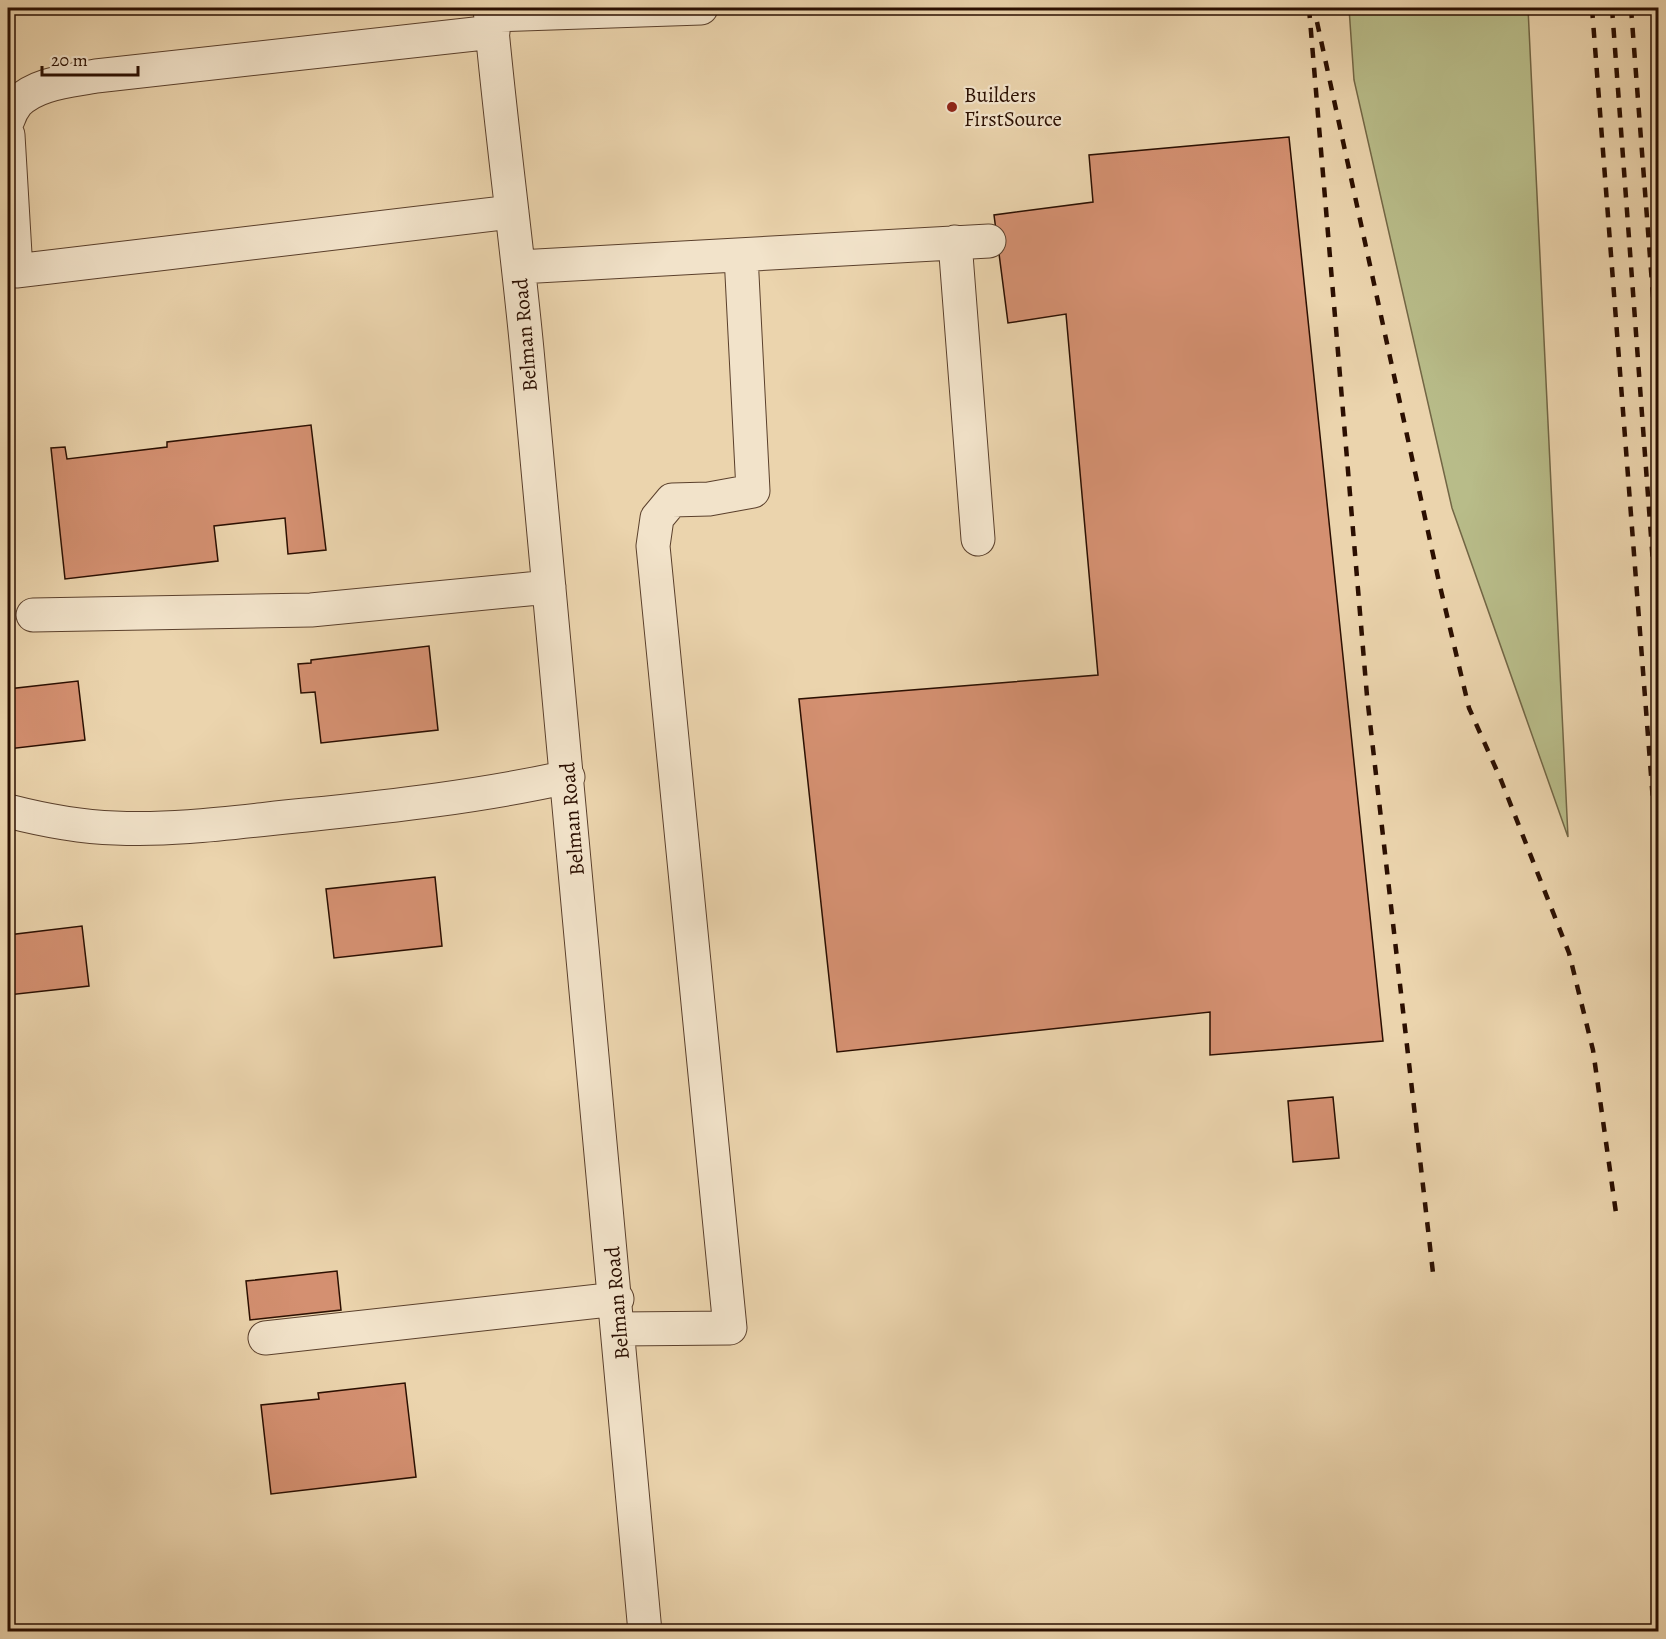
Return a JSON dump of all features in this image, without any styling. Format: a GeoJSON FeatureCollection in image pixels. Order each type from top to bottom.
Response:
{"type":"FeatureCollection","features":[{"type":"Feature","properties":{"kind":"street"},"geometry":{"type":"LineString","coordinates":[[8,120],[16,104],[30,93],[57,83],[96,76],[491,18],[701,8]]}},
{"type":"Feature","properties":{"kind":"street","name":"Belman Road"},"geometry":{"type":"LineString","coordinates":[[491,18],[519,267],[568,777],[645,1632]]}},
{"type":"Feature","properties":{"kind":"street"},"geometry":{"type":"LineString","coordinates":[[8,135],[16,271],[512,212]]}},
{"type":"Feature","properties":{"kind":"street"},"geometry":{"type":"LineString","coordinates":[[519,267],[989,241]]}},
{"type":"Feature","properties":{"kind":"street"},"geometry":{"type":"LineString","coordinates":[[955,242],[978,539]]}},
{"type":"Feature","properties":{"kind":"street"},"geometry":{"type":"LineString","coordinates":[[265,1338],[618,1314],[730,1328],[653,546],[657,518],[672,500],[709,499],[753,491],[741,255]]}},
{"type":"Feature","properties":{"kind":"street"},"geometry":{"type":"LineString","coordinates":[[33,615],[311,610],[549,587]]}},
{"type":"Feature","properties":{"kind":"street"},"geometry":{"type":"LineString","coordinates":[[8,811],[50,822],[115,828],[180,827],[366,808],[507,790],[568,777]]}},
{"type":"Feature","properties":{"kind":"green space"},"geometry":{"type":"Polygon","coordinates":[[[1349,8],[1528,8],[1568,837],[1452,508],[1354,80],[1349,8]]]}},
{"type":"Feature","properties":{"kind":"building"},"geometry":{"type":"Polygon","coordinates":[[[956,8],[1015,8],[957,13],[956,8]]]}},
{"type":"Feature","properties":{"kind":"building"},"geometry":{"type":"Polygon","coordinates":[[[1289,137],[1383,1041],[1210,1055],[1210,1012],[837,1052],[799,699],[1098,675],[1066,314],[1008,323],[994,215],[1093,202],[1089,155],[1289,137]]]}},
{"type":"Feature","properties":{"kind":"building"},"geometry":{"type":"Polygon","coordinates":[[[311,425],[326,550],[288,554],[285,518],[214,526],[218,561],[65,579],[51,448],[65,447],[67,459],[167,447],[167,442],[311,425]]]}},
{"type":"Feature","properties":{"kind":"building"},"geometry":{"type":"Polygon","coordinates":[[[429,646],[438,730],[321,743],[315,692],[301,693],[298,664],[311,663],[311,660],[429,646]]]}},
{"type":"Feature","properties":{"kind":"building"},"geometry":{"type":"Polygon","coordinates":[[[78,681],[85,740],[8,749],[8,689],[78,681]]]}},
{"type":"Feature","properties":{"kind":"building"},"geometry":{"type":"Polygon","coordinates":[[[435,877],[442,946],[334,958],[326,889],[435,877]]]}},
{"type":"Feature","properties":{"kind":"building"},"geometry":{"type":"Polygon","coordinates":[[[82,926],[89,986],[8,995],[8,935],[82,926]]]}},
{"type":"Feature","properties":{"kind":"building"},"geometry":{"type":"Polygon","coordinates":[[[1333,1097],[1339,1158],[1293,1162],[1288,1101],[1333,1097]]]}},
{"type":"Feature","properties":{"kind":"building"},"geometry":{"type":"Polygon","coordinates":[[[337,1271],[341,1310],[250,1320],[246,1281],[337,1271]]]}},
{"type":"Feature","properties":{"kind":"building"},"geometry":{"type":"Polygon","coordinates":[[[405,1383],[416,1477],[271,1494],[261,1405],[319,1399],[318,1393],[405,1383]]]}},
{"type":"Feature","properties":{"kind":"railway"},"geometry":{"type":"LineString","coordinates":[[1309,8],[1367,696],[1433,1273]]}},
{"type":"Feature","properties":{"kind":"railway"},"geometry":{"type":"LineString","coordinates":[[1592,8],[1658,866]]}},
{"type":"Feature","properties":{"kind":"railway"},"geometry":{"type":"LineString","coordinates":[[1612,8],[1658,631]]}},
{"type":"Feature","properties":{"kind":"railway"},"geometry":{"type":"LineString","coordinates":[[1631,8],[1658,362]]}},
{"type":"Feature","properties":{"kind":"railway"},"geometry":{"type":"LineString","coordinates":[[1317,22],[1439,582],[1469,708],[1501,780],[1569,953],[1593,1050],[1616,1213]]}},
{"type":"Feature","properties":{"kind":"place","name":"Builders FirstSource"},"geometry":{"type":"Point","coordinates":[952,107]}}]}
